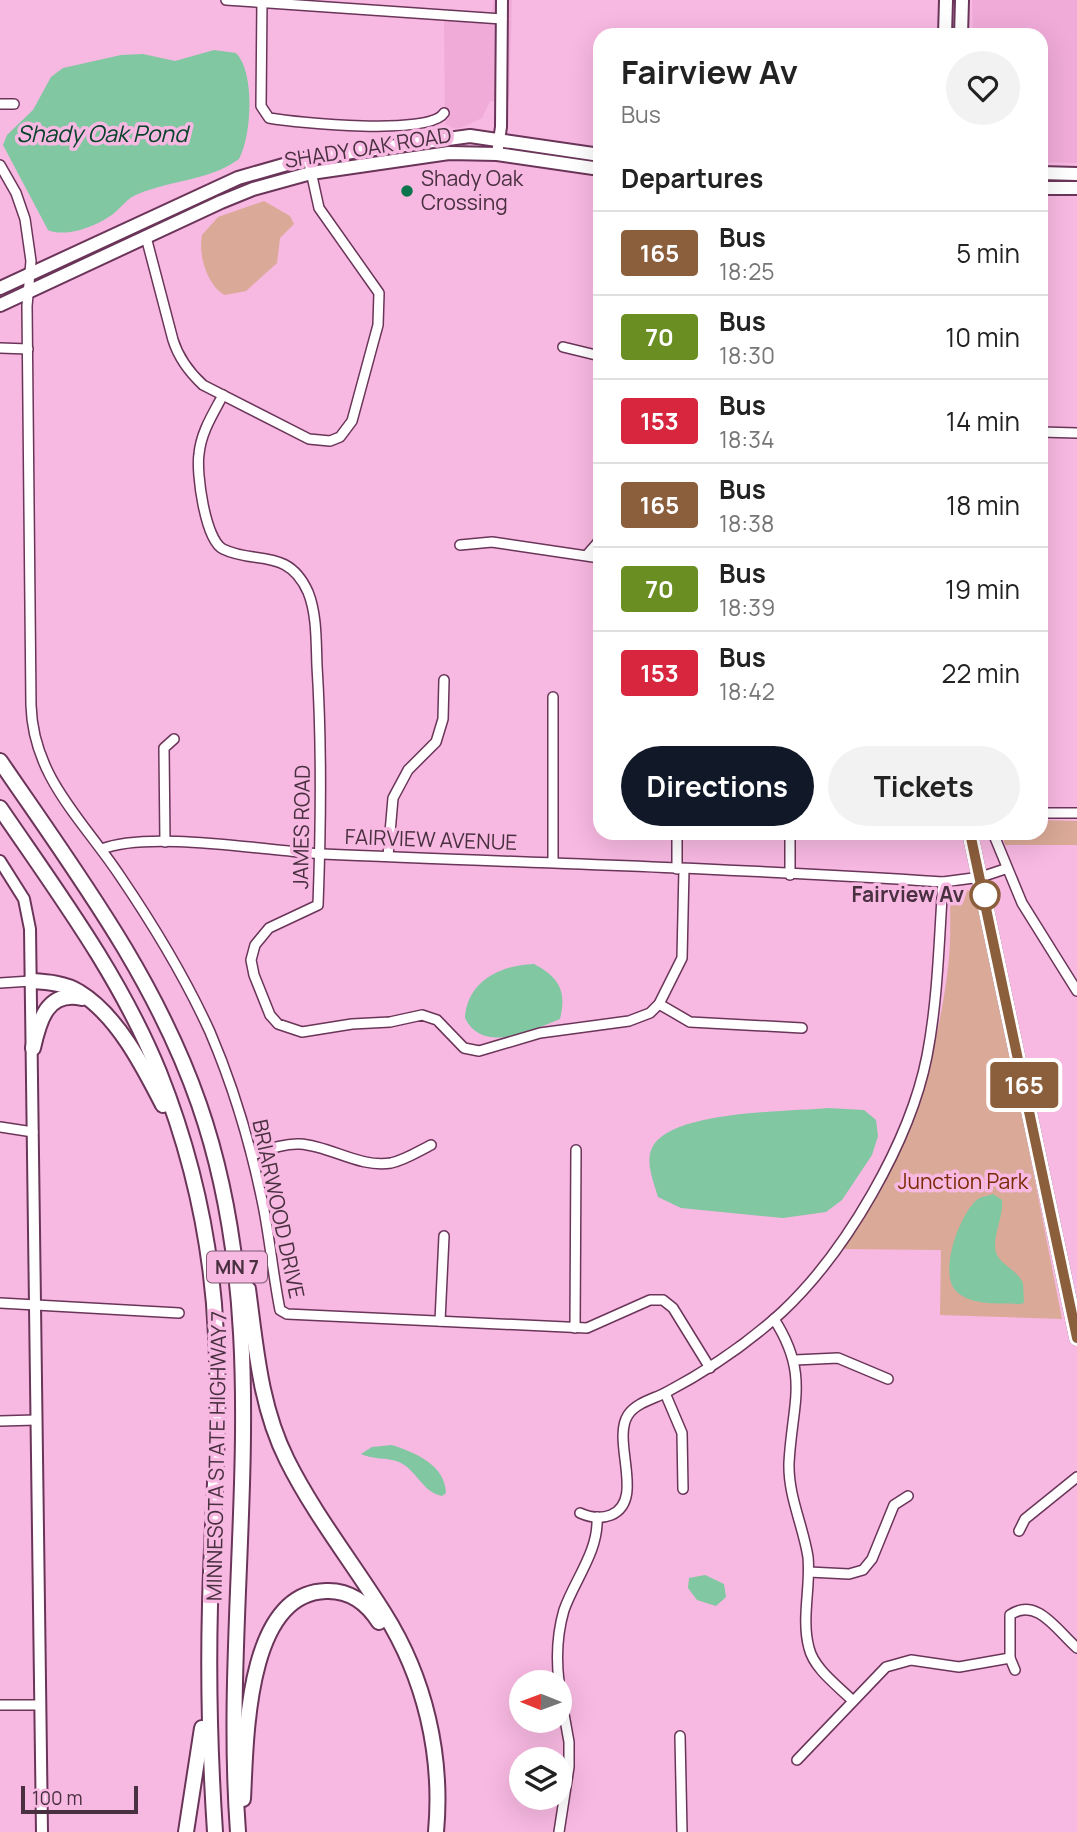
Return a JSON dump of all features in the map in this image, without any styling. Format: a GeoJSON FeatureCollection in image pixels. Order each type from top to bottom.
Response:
{"type":"FeatureCollection","features":[{"type":"Feature","properties":{"kind":"highway","name":"MINNESOTA STATE HIGHWAY 7"},"geometry":{"type":"LineString","coordinates":[[0,761],[102,910],[151,994],[198,1103],[220,1175],[238,1274],[243,1359],[233,1690],[237,1832]]}},
{"type":"Feature","properties":{"kind":"highway","name":"MINNESOTA STATE HIGHWAY 7"},"geometry":{"type":"LineString","coordinates":[[0,808],[97,952],[130,1009],[171,1104],[194,1181],[208,1253],[216,1336],[210,1604],[210,1741],[215,1832]]}},
{"type":"Feature","properties":{"kind":"highway"},"geometry":{"type":"LineString","coordinates":[[31,981],[64,985],[92,1002],[142,1066],[168,1116],[194,1181]]}},
{"type":"Feature","properties":{"kind":"highway"},"geometry":{"type":"LineString","coordinates":[[33,1048],[41,1014],[50,1004],[69,996],[92,1002]]}},
{"type":"Feature","properties":{"kind":"highway"},"geometry":{"type":"LineString","coordinates":[[220,1175],[241,1246],[260,1378],[277,1437],[295,1474],[392,1627],[418,1684],[436,1759],[436,1832]]}},
{"type":"Feature","properties":{"kind":"highway"},"geometry":{"type":"LineString","coordinates":[[244,1832],[247,1723],[260,1657],[271,1631],[288,1607],[307,1595],[328,1590],[351,1595],[373,1611],[407,1676],[426,1750],[430,1792],[428,1832]]}},
{"type":"Feature","properties":{"kind":"highway"},"geometry":{"type":"LineString","coordinates":[[186,1832],[201,1736],[210,1604]]}},
{"type":"Feature","properties":{"kind":"main road"},"geometry":{"type":"LineString","coordinates":[[946,0],[946,28]]}},
{"type":"Feature","properties":{"kind":"main road"},"geometry":{"type":"LineString","coordinates":[[961,28],[962,0]]}},
{"type":"Feature","properties":{"kind":"main road","name":"SHADY OAK ROAD"},"geometry":{"type":"LineString","coordinates":[[0,288],[238,178],[308,158],[456,137],[500,138],[593,154]]}},
{"type":"Feature","properties":{"kind":"main road","name":"SHADY OAK ROAD"},"geometry":{"type":"LineString","coordinates":[[0,305],[253,189],[311,173],[449,153],[498,154],[593,168]]}},
{"type":"Feature","properties":{"kind":"main road"},"geometry":{"type":"LineString","coordinates":[[1048,168],[1072,173]]}},
{"type":"Feature","properties":{"kind":"main road"},"geometry":{"type":"LineString","coordinates":[[1048,173],[1072,173]]}},
{"type":"Feature","properties":{"kind":"main road"},"geometry":{"type":"LineString","coordinates":[[1048,188],[1077,188]]}},
{"type":"Feature","properties":{"kind":"main road"},"geometry":{"type":"LineString","coordinates":[[972,840],[1077,1338]]}},
{"type":"Feature","properties":{"kind":"street"},"geometry":{"type":"LineString","coordinates":[[226,0],[502,19]]}},
{"type":"Feature","properties":{"kind":"street"},"geometry":{"type":"LineString","coordinates":[[498,154],[502,0]]}},
{"type":"Feature","properties":{"kind":"street"},"geometry":{"type":"LineString","coordinates":[[262,1],[261,106],[269,118],[398,127],[435,122],[444,113]]}},
{"type":"Feature","properties":{"kind":"street"},"geometry":{"type":"LineString","coordinates":[[0,104],[14,104]]}},
{"type":"Feature","properties":{"kind":"street"},"geometry":{"type":"LineString","coordinates":[[146,237],[178,354],[203,385],[319,442],[340,436],[352,421],[378,325],[379,293],[323,217],[308,158]]}},
{"type":"Feature","properties":{"kind":"street","name":"BRIARWOOD DRIVE"},"geometry":{"type":"LineString","coordinates":[[0,165],[4,179],[25,219],[32,261],[28,292],[27,349],[31,705],[35,740],[45,771],[102,849],[160,936],[185,982],[225,1072],[252,1155],[283,1313],[575,1328],[595,1326],[650,1300],[663,1300],[673,1308],[710,1368]]}},
{"type":"Feature","properties":{"kind":"street"},"geometry":{"type":"LineString","coordinates":[[564,347],[593,354]]}},
{"type":"Feature","properties":{"kind":"street"},"geometry":{"type":"LineString","coordinates":[[0,348],[27,349]]}},
{"type":"Feature","properties":{"kind":"street","name":"JAMES ROAD"},"geometry":{"type":"LineString","coordinates":[[223,395],[204,433],[198,454],[200,479],[212,538],[225,550],[282,562],[298,576],[308,591],[313,609],[319,691],[321,854],[318,905],[269,928],[252,953],[252,967],[270,1015],[289,1030],[313,1031],[352,1024],[390,1022],[422,1015],[437,1020],[464,1048],[479,1051],[540,1033],[640,1018],[659,1004]]}},
{"type":"Feature","properties":{"kind":"street"},"geometry":{"type":"LineString","coordinates":[[1048,432],[1077,433]]}},
{"type":"Feature","properties":{"kind":"street"},"geometry":{"type":"LineString","coordinates":[[460,545],[492,542],[593,556]]}},
{"type":"Feature","properties":{"kind":"street"},"geometry":{"type":"LineString","coordinates":[[587,555],[593,548]]}},
{"type":"Feature","properties":{"kind":"street"},"geometry":{"type":"LineString","coordinates":[[388,856],[393,798],[408,770],[436,742],[443,719],[444,680]]}},
{"type":"Feature","properties":{"kind":"street"},"geometry":{"type":"LineString","coordinates":[[552,862],[554,697]]}},
{"type":"Feature","properties":{"kind":"street"},"geometry":{"type":"LineString","coordinates":[[165,842],[164,748],[174,739]]}},
{"type":"Feature","properties":{"kind":"street"},"geometry":{"type":"LineString","coordinates":[[1048,813],[1077,813]]}},
{"type":"Feature","properties":{"kind":"street"},"geometry":{"type":"LineString","coordinates":[[678,840],[681,869],[682,958],[659,1004],[690,1022],[802,1028]]}},
{"type":"Feature","properties":{"kind":"street"},"geometry":{"type":"LineString","coordinates":[[790,840],[790,875]]}},
{"type":"Feature","properties":{"kind":"street"},"geometry":{"type":"LineString","coordinates":[[995,840],[1005,869],[1039,933],[1077,991]]}},
{"type":"Feature","properties":{"kind":"street","name":"FAIRVIEW AVENUE"},"geometry":{"type":"LineString","coordinates":[[102,849],[119,842],[165,842],[321,854],[552,862],[943,882],[981,877],[1005,869]]}},
{"type":"Feature","properties":{"kind":"street"},"geometry":{"type":"LineString","coordinates":[[0,860],[19,890],[29,914],[33,1048],[41,1832]]}},
{"type":"Feature","properties":{"kind":"street"},"geometry":{"type":"LineString","coordinates":[[580,1513],[597,1517],[614,1514],[624,1503],[627,1493],[624,1433],[629,1413],[637,1406],[665,1394],[710,1368],[774,1319],[819,1270],[859,1212],[894,1150],[926,1059],[935,1008],[943,882]]}},
{"type":"Feature","properties":{"kind":"street"},"geometry":{"type":"LineString","coordinates":[[0,983],[31,981]]}},
{"type":"Feature","properties":{"kind":"street"},"geometry":{"type":"LineString","coordinates":[[0,1127],[33,1132]]}},
{"type":"Feature","properties":{"kind":"street"},"geometry":{"type":"LineString","coordinates":[[252,1155],[282,1146],[303,1144],[362,1161],[383,1164],[394,1162],[431,1145]]}},
{"type":"Feature","properties":{"kind":"street"},"geometry":{"type":"LineString","coordinates":[[575,1328],[576,1150]]}},
{"type":"Feature","properties":{"kind":"street"},"geometry":{"type":"LineString","coordinates":[[440,1321],[444,1236]]}},
{"type":"Feature","properties":{"kind":"street"},"geometry":{"type":"LineString","coordinates":[[0,1303],[179,1313]]}},
{"type":"Feature","properties":{"kind":"street"},"geometry":{"type":"LineString","coordinates":[[774,1319],[795,1360],[798,1383],[789,1466],[791,1489],[809,1572],[809,1649],[822,1671],[853,1701]]}},
{"type":"Feature","properties":{"kind":"street"},"geometry":{"type":"LineString","coordinates":[[795,1360],[838,1358],[888,1379]]}},
{"type":"Feature","properties":{"kind":"street"},"geometry":{"type":"LineString","coordinates":[[665,1394],[681,1433],[683,1489]]}},
{"type":"Feature","properties":{"kind":"street"},"geometry":{"type":"LineString","coordinates":[[0,1422],[36,1420]]}},
{"type":"Feature","properties":{"kind":"street"},"geometry":{"type":"LineString","coordinates":[[1018,1531],[1025,1518],[1077,1477]]}},
{"type":"Feature","properties":{"kind":"street"},"geometry":{"type":"LineString","coordinates":[[809,1572],[849,1574],[863,1570],[872,1559],[894,1505],[908,1496]]}},
{"type":"Feature","properties":{"kind":"street"},"geometry":{"type":"LineString","coordinates":[[558,1670],[556,1653],[559,1629],[565,1608],[591,1549],[598,1528],[597,1517]]}},
{"type":"Feature","properties":{"kind":"street"},"geometry":{"type":"LineString","coordinates":[[1015,1670],[1010,1658],[1010,1615],[1018,1609],[1026,1609],[1045,1617],[1077,1648]]}},
{"type":"Feature","properties":{"kind":"street"},"geometry":{"type":"LineString","coordinates":[[797,1760],[876,1676],[898,1662],[923,1661],[960,1667],[1010,1658]]}},
{"type":"Feature","properties":{"kind":"street"},"geometry":{"type":"LineString","coordinates":[[0,1705],[39,1705]]}},
{"type":"Feature","properties":{"kind":"street"},"geometry":{"type":"LineString","coordinates":[[559,1832],[569,1767],[567,1733]]}},
{"type":"Feature","properties":{"kind":"street"},"geometry":{"type":"LineString","coordinates":[[680,1736],[682,1832]]}},
{"type":"Feature","properties":{"kind":"shaded area"},"geometry":{"type":"Polygon","coordinates":[[[493,0],[512,0],[509,101],[490,101],[482,118],[461,128],[445,129],[444,16],[492,19],[493,0]]]}},
{"type":"Feature","properties":{"kind":"shaded area"},"geometry":{"type":"Polygon","coordinates":[[[972,0],[1077,0],[1077,163],[1048,162],[1048,28],[973,28],[972,0]]]}},
{"type":"Feature","properties":{"kind":"green space"},"geometry":{"type":"Polygon","coordinates":[[[264,201],[290,216],[294,224],[280,238],[277,263],[246,291],[225,295],[213,284],[205,269],[201,251],[202,235],[218,217],[264,201]]]}},
{"type":"Feature","properties":{"kind":"green space"},"geometry":{"type":"Polygon","coordinates":[[[1048,820],[1077,821],[1077,845],[1005,845],[1004,840],[1048,840],[1048,820]]]}},
{"type":"Feature","properties":{"kind":"green space","name":"Junction Park"},"geometry":{"type":"Polygon","coordinates":[[[950,888],[974,891],[994,971],[1062,1319],[940,1315],[941,1250],[841,1249],[882,1182],[899,1147],[926,1073],[944,997],[949,958],[950,888]]]}},
{"type":"Feature","properties":{"kind":"water","name":"Shady Oak Pond"},"geometry":{"type":"Polygon","coordinates":[[[214,50],[236,53],[246,74],[249,120],[239,159],[215,172],[134,196],[99,223],[72,232],[48,230],[3,145],[7,135],[33,110],[51,77],[63,68],[121,55],[143,54],[175,61],[214,50]]]}},
{"type":"Feature","properties":{"kind":"water"},"geometry":{"type":"Polygon","coordinates":[[[534,964],[550,974],[559,986],[562,1000],[560,1019],[509,1036],[484,1035],[473,1029],[465,1018],[467,1005],[479,985],[498,972],[534,964]]]}},
{"type":"Feature","properties":{"kind":"water"},"geometry":{"type":"Polygon","coordinates":[[[828,1108],[864,1110],[876,1120],[878,1136],[872,1155],[842,1200],[826,1212],[783,1218],[681,1208],[658,1197],[649,1160],[652,1148],[663,1136],[682,1126],[732,1115],[828,1108]]]}},
{"type":"Feature","properties":{"kind":"water"},"geometry":{"type":"Polygon","coordinates":[[[993,1194],[1002,1200],[995,1249],[1000,1259],[1023,1283],[1024,1303],[970,1300],[957,1292],[951,1284],[950,1259],[964,1217],[980,1198],[993,1194]]]}},
{"type":"Feature","properties":{"kind":"water"},"geometry":{"type":"Polygon","coordinates":[[[392,1445],[419,1456],[435,1468],[441,1475],[446,1493],[442,1496],[435,1494],[399,1462],[361,1454],[372,1447],[392,1445]]]}},
{"type":"Feature","properties":{"kind":"water"},"geometry":{"type":"Polygon","coordinates":[[[705,1575],[724,1584],[726,1597],[716,1606],[697,1600],[688,1588],[689,1578],[705,1575]]]}},
{"type":"Feature","properties":{"kind":"bus line","name":"165"},"geometry":{"type":"LineString","coordinates":[[972,840],[1077,1338]]}},
{"type":"Feature","properties":{"kind":"place","name":"Shady Oak Crossing"},"geometry":{"type":"Point","coordinates":[407,191]}},
{"type":"Feature","properties":{"kind":"place","name":"Fairview Av"},"geometry":{"type":"Point","coordinates":[985,895]}}]}
